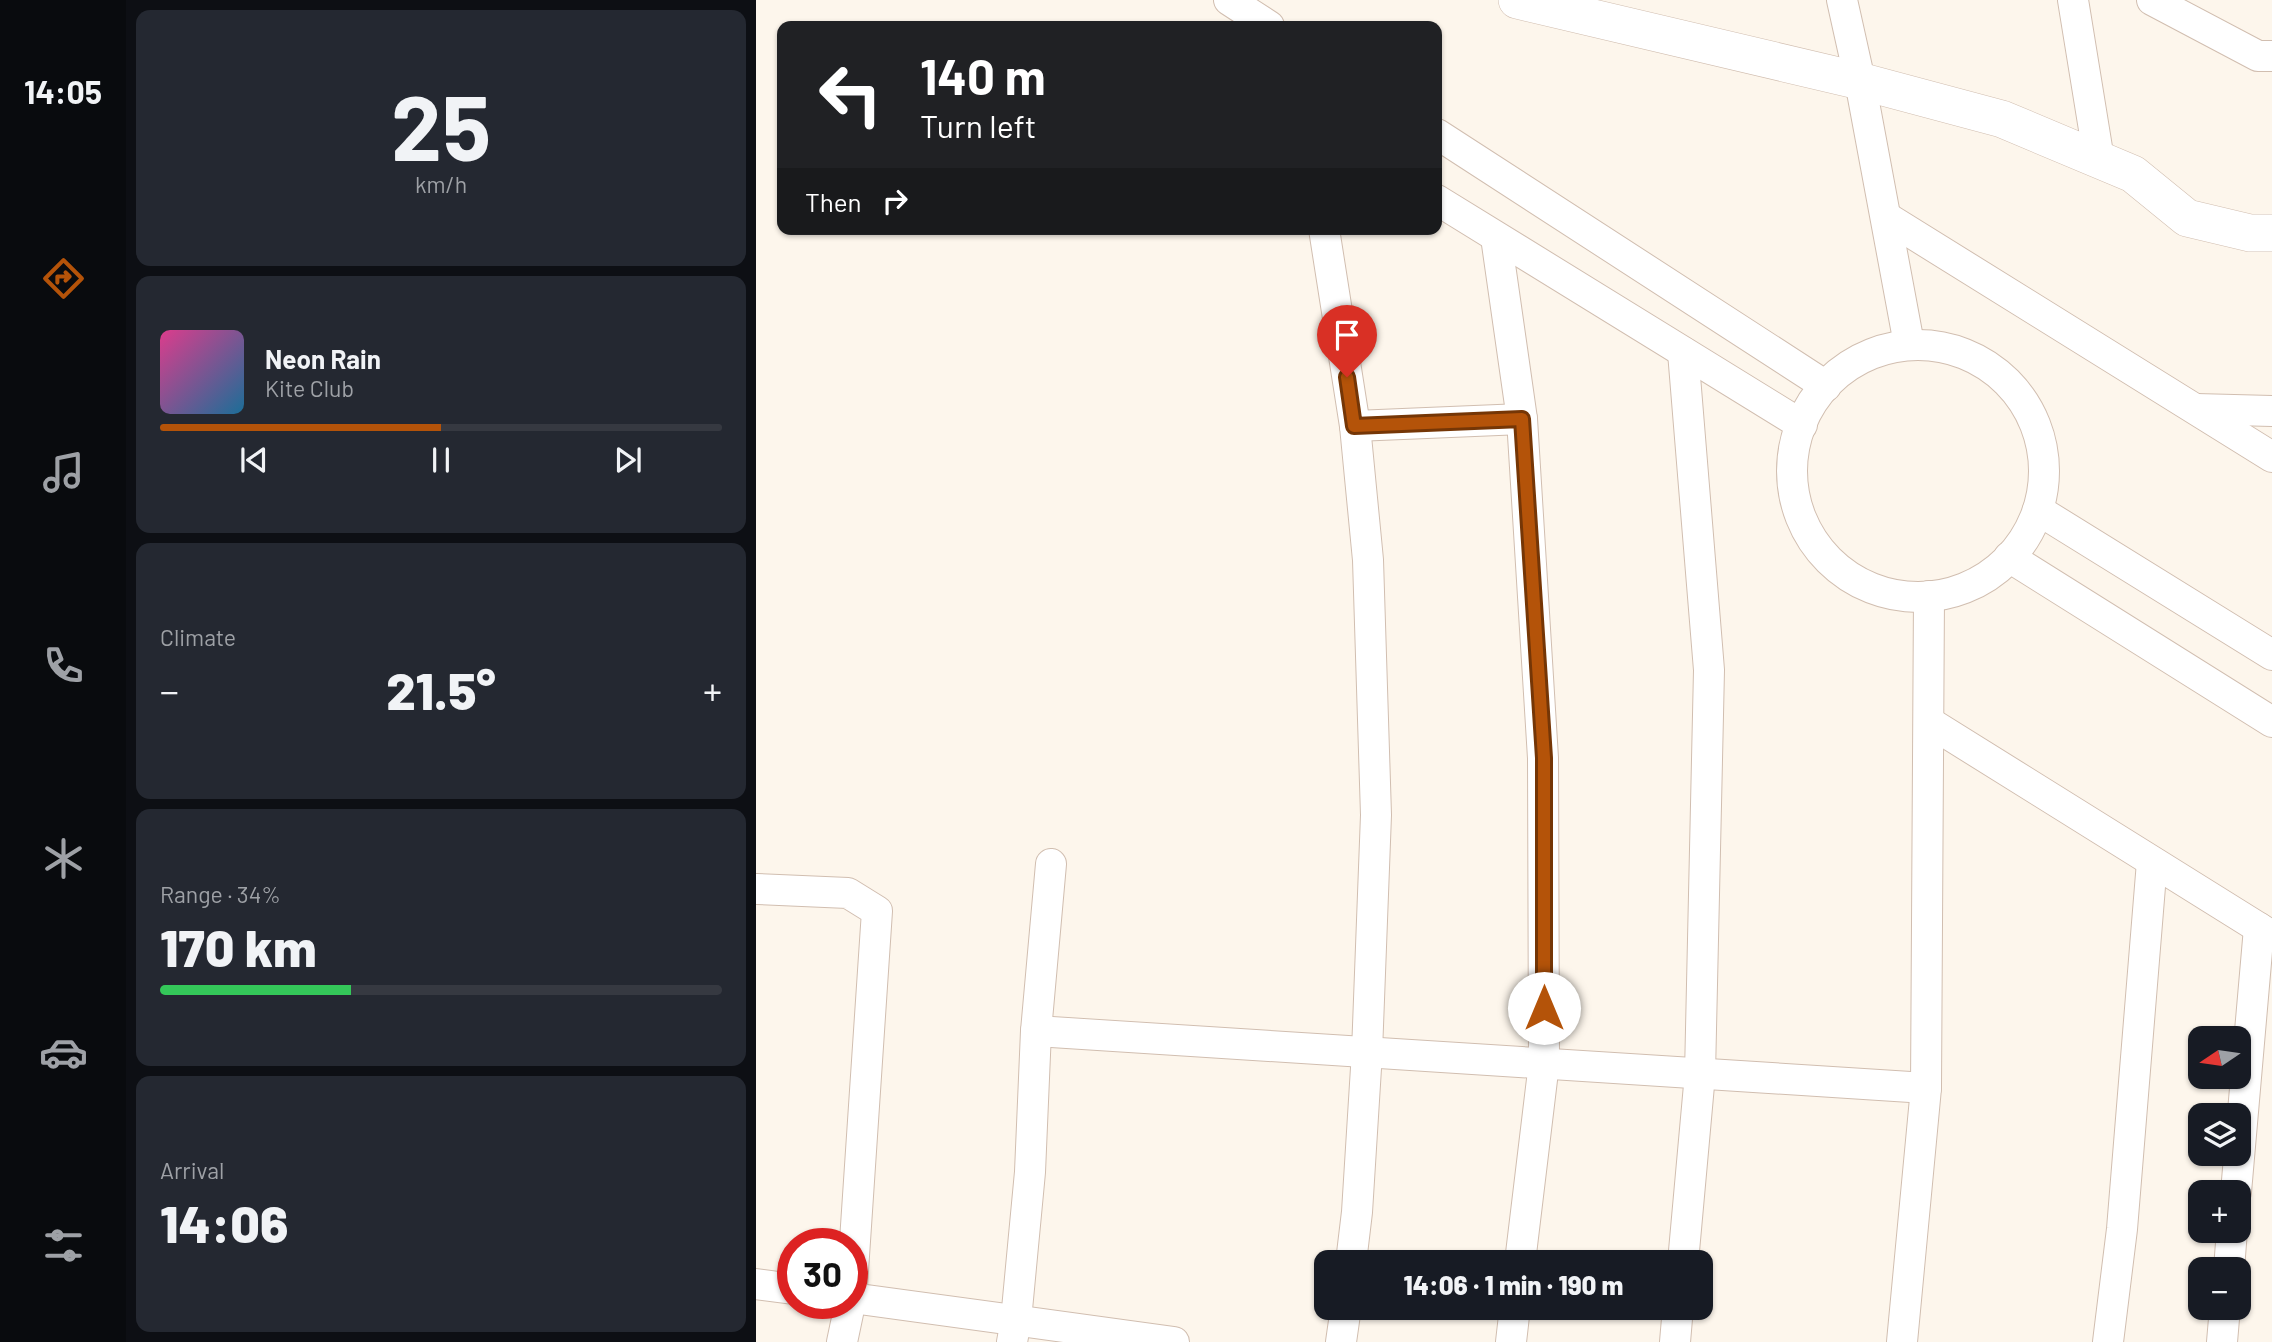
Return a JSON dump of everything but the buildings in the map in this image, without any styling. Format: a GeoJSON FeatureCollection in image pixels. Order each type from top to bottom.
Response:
{"type":"FeatureCollection","features":[{"type":"Feature","properties":{"kind":"street"},"geometry":{"type":"LineString","coordinates":[[1229,0],[1261,21]]}},
{"type":"Feature","properties":{"kind":"street"},"geometry":{"type":"LineString","coordinates":[[1517,0],[1860,81],[2002,119],[2133,174],[2187,218],[2250,233],[2272,233]]}},
{"type":"Feature","properties":{"kind":"street"},"geometry":{"type":"LineString","coordinates":[[1842,0],[1860,81],[1909,344]]}},
{"type":"Feature","properties":{"kind":"street"},"geometry":{"type":"LineString","coordinates":[[2073,0],[2099,160]]}},
{"type":"Feature","properties":{"kind":"street"},"geometry":{"type":"LineString","coordinates":[[2152,0],[2198,13],[2258,57],[2272,57]]}},
{"type":"Feature","properties":{"kind":"street"},"geometry":{"type":"LineString","coordinates":[[1442,137],[1826,386]]}},
{"type":"Feature","properties":{"kind":"street"},"geometry":{"type":"LineString","coordinates":[[1442,203],[1802,425]]}},
{"type":"Feature","properties":{"kind":"street"},"geometry":{"type":"LineString","coordinates":[[1886,217],[2272,457]]}},
{"type":"Feature","properties":{"kind":"street"},"geometry":{"type":"LineString","coordinates":[[1325,235],[1354,426],[1368,560],[1376,815],[1367,1052],[1352,1250]]}},
{"type":"Feature","properties":{"kind":"street"},"geometry":{"type":"LineString","coordinates":[[1496,237],[1522,419],[1544,758],[1544,1063],[1521,1250]]}},
{"type":"Feature","properties":{"kind":"street"},"geometry":{"type":"LineString","coordinates":[[1909,344],[1950,348],[1988,365],[2018,393],[2038,429],[2045,470],[2038,510],[2020,547],[1990,576],[1952,594],[1910,598],[1870,588],[1834,565],[1808,532],[1794,492],[1794,450],[1807,410],[1826,386],[1833,376],[1868,354],[1909,344]]}},
{"type":"Feature","properties":{"kind":"street"},"geometry":{"type":"LineString","coordinates":[[1683,1250],[1700,1074],[1709,670],[1684,352]]}},
{"type":"Feature","properties":{"kind":"street"},"geometry":{"type":"LineString","coordinates":[[2196,409],[2272,411]]}},
{"type":"Feature","properties":{"kind":"street"},"geometry":{"type":"LineString","coordinates":[[1354,426],[1522,419]]}},
{"type":"Feature","properties":{"kind":"street"},"geometry":{"type":"LineString","coordinates":[[2038,510],[2272,656]]}},
{"type":"Feature","properties":{"kind":"street"},"geometry":{"type":"LineString","coordinates":[[2009,558],[2272,722]]}},
{"type":"Feature","properties":{"kind":"street"},"geometry":{"type":"LineString","coordinates":[[1902,1342],[1926,1088],[1929,596]]}},
{"type":"Feature","properties":{"kind":"street"},"geometry":{"type":"LineString","coordinates":[[1928,722],[2266,932],[2237,1180]]}},
{"type":"Feature","properties":{"kind":"street"},"geometry":{"type":"LineString","coordinates":[[2108,1342],[2122,1229],[2152,862]]}},
{"type":"Feature","properties":{"kind":"street"},"geometry":{"type":"LineString","coordinates":[[1014,1331],[1030,1172],[1036,1031],[1051,864]]}},
{"type":"Feature","properties":{"kind":"street"},"geometry":{"type":"LineString","coordinates":[[756,890],[848,893],[877,911],[856,1228]]}},
{"type":"Feature","properties":{"kind":"street"},"geometry":{"type":"LineString","coordinates":[[1036,1031],[1926,1088]]}},
{"type":"Feature","properties":{"kind":"street"},"geometry":{"type":"LineString","coordinates":[[756,1284],[777,1287]]}},
{"type":"Feature","properties":{"kind":"street"},"geometry":{"type":"LineString","coordinates":[[868,1301],[1014,1331],[1170,1342]]}},
{"type":"Feature","properties":{"kind":"street"},"geometry":{"type":"LineString","coordinates":[[842,1342],[847,1319]]}},
{"type":"Feature","properties":{"kind":"street"},"geometry":{"type":"LineString","coordinates":[[1341,1342],[1344,1320]]}},
{"type":"Feature","properties":{"kind":"street"},"geometry":{"type":"LineString","coordinates":[[1511,1342],[1514,1320]]}},
{"type":"Feature","properties":{"kind":"street"},"geometry":{"type":"LineString","coordinates":[[1675,1342],[1677,1320]]}},
{"type":"Feature","properties":{"kind":"street"},"geometry":{"type":"LineString","coordinates":[[2222,1342],[2224,1320]]}},
{"type":"Feature","properties":{"kind":"route"},"geometry":{"type":"LineString","coordinates":[[1347,377],[1354,426],[1522,419],[1544,758],[1544,1008]]}}]}
